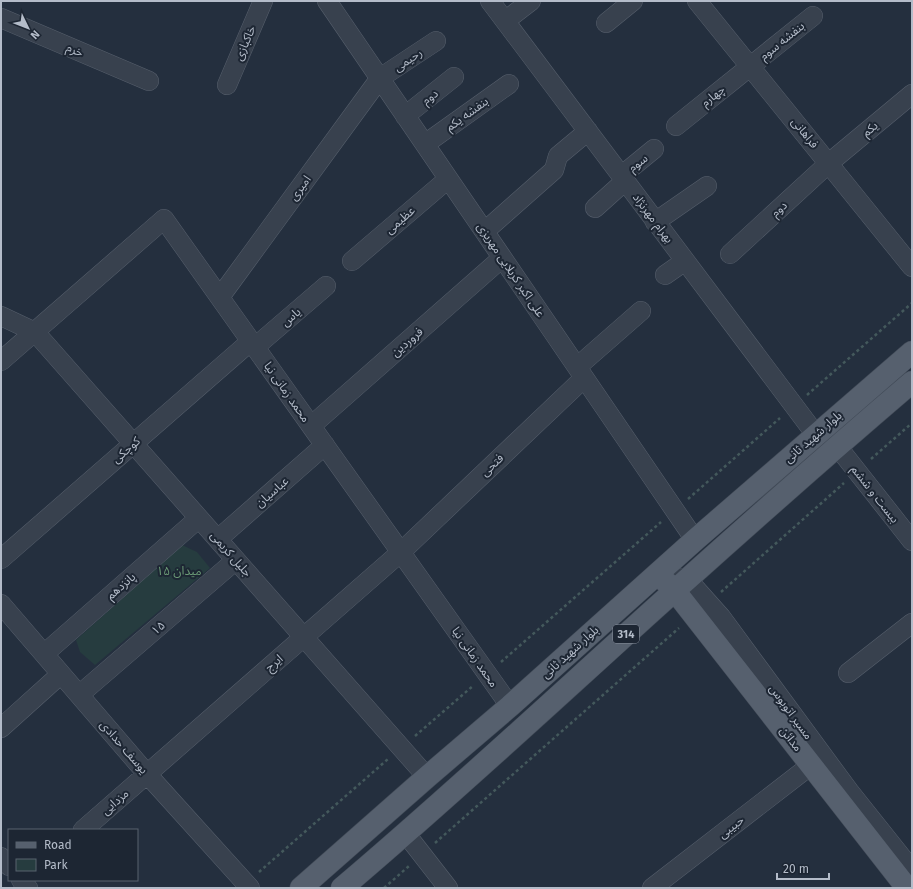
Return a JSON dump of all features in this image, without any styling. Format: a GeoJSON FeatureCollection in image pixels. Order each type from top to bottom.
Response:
{"type":"FeatureCollection","features":[{"type":"Feature","properties":{"kind":"main road","name":"بلوار شهید ثانی"},"geometry":{"type":"LineString","coordinates":[[308,886],[427,777],[510,706],[694,540],[912,352]]}},
{"type":"Feature","properties":{"kind":"main road","name":"بلوار شهید ثانی"},"geometry":{"type":"LineString","coordinates":[[342,888],[406,834],[681,585],[837,446],[912,382]]}},
{"type":"Feature","properties":{"kind":"main road","name":"مدائن"},"geometry":{"type":"LineString","coordinates":[[657,574],[681,585],[701,609],[811,765],[907,888]]}},
{"type":"Feature","properties":{"kind":"street","name":"خاکبازی"},"geometry":{"type":"LineString","coordinates":[[227,84],[263,1]]}},
{"type":"Feature","properties":{"kind":"street","name":"علی اکبر کربلایی مهریزی"},"geometry":{"type":"LineString","coordinates":[[327,1],[694,540]]}},
{"type":"Feature","properties":{"kind":"street","name":"بهرام مهرنژاد"},"geometry":{"type":"LineString","coordinates":[[490,1],[816,435]]}},
{"type":"Feature","properties":{"kind":"street"},"geometry":{"type":"LineString","coordinates":[[505,21],[531,1]]}},
{"type":"Feature","properties":{"kind":"street"},"geometry":{"type":"LineString","coordinates":[[606,23],[633,1]]}},
{"type":"Feature","properties":{"kind":"street","name":"فراهانی"},"geometry":{"type":"LineString","coordinates":[[697,1],[912,267]]}},
{"type":"Feature","properties":{"kind":"street","name":"بنفشه سوم"},"geometry":{"type":"LineString","coordinates":[[751,66],[814,16]]}},
{"type":"Feature","properties":{"kind":"street","name":"خرم"},"geometry":{"type":"LineString","coordinates":[[1,18],[149,81]]}},
{"type":"Feature","properties":{"kind":"street","name":"رحیمی"},"geometry":{"type":"LineString","coordinates":[[380,78],[436,41]]}},
{"type":"Feature","properties":{"kind":"street","name":"چهارم"},"geometry":{"type":"LineString","coordinates":[[676,126],[751,66]]}},
{"type":"Feature","properties":{"kind":"street","name":"دوم"},"geometry":{"type":"LineString","coordinates":[[406,116],[454,77]]}},
{"type":"Feature","properties":{"kind":"street","name":"امیری"},"geometry":{"type":"LineString","coordinates":[[220,297],[380,78]]}},
{"type":"Feature","properties":{"kind":"street","name":"بنفشه یکم"},"geometry":{"type":"LineString","coordinates":[[425,144],[509,84]]}},
{"type":"Feature","properties":{"kind":"street","name":"یکم"},"geometry":{"type":"LineString","coordinates":[[829,163],[909,104]]}},
{"type":"Feature","properties":{"kind":"street"},"geometry":{"type":"LineString","coordinates":[[485,231],[554,170],[558,156],[588,132]]}},
{"type":"Feature","properties":{"kind":"street","name":"سوم"},"geometry":{"type":"LineString","coordinates":[[623,178],[654,149]]}},
{"type":"Feature","properties":{"kind":"street","name":"دوم"},"geometry":{"type":"LineString","coordinates":[[730,254],[829,163]]}},
{"type":"Feature","properties":{"kind":"street"},"geometry":{"type":"LineString","coordinates":[[595,208],[623,178]]}},
{"type":"Feature","properties":{"kind":"street","name":"عظیمی"},"geometry":{"type":"LineString","coordinates":[[352,261],[448,179]]}},
{"type":"Feature","properties":{"kind":"street"},"geometry":{"type":"LineString","coordinates":[[655,222],[707,186]]}},
{"type":"Feature","properties":{"kind":"street","name":"محمد زمانی نیا"},"geometry":{"type":"LineString","coordinates":[[35,332],[164,219],[510,706]]}},
{"type":"Feature","properties":{"kind":"street","name":"فروردین"},"geometry":{"type":"LineString","coordinates":[[311,426],[502,258]]}},
{"type":"Feature","properties":{"kind":"street"},"geometry":{"type":"LineString","coordinates":[[665,275],[685,261]]}},
{"type":"Feature","properties":{"kind":"street","name":"یاس"},"geometry":{"type":"LineString","coordinates":[[253,344],[326,286]]}},
{"type":"Feature","properties":{"kind":"street","name":"فتحی"},"geometry":{"type":"LineString","coordinates":[[401,552],[641,311]]}},
{"type":"Feature","properties":{"kind":"street"},"geometry":{"type":"LineString","coordinates":[[1,316],[35,332],[1,361]]}},
{"type":"Feature","properties":{"kind":"street","name":"جلیل کریمی"},"geometry":{"type":"LineString","coordinates":[[35,332],[427,777]]}},
{"type":"Feature","properties":{"kind":"street","name":"کوچکی"},"geometry":{"type":"LineString","coordinates":[[1,559],[134,443],[253,344]]}},
{"type":"Feature","properties":{"kind":"street","name":"عباسیان"},"geometry":{"type":"LineString","coordinates":[[218,539],[325,445]]}},
{"type":"Feature","properties":{"kind":"street","name":"بیست و ششم"},"geometry":{"type":"LineString","coordinates":[[837,446],[912,541]]}},
{"type":"Feature","properties":{"kind":"street","name":"پانزدهم"},"geometry":{"type":"LineString","coordinates":[[44,654],[199,518]]}},
{"type":"Feature","properties":{"kind":"street","name":"ایرج"},"geometry":{"type":"LineString","coordinates":[[147,774],[401,552]]}},
{"type":"Feature","properties":{"kind":"street","name":"۱۵"},"geometry":{"type":"LineString","coordinates":[[79,695],[236,560]]}},
{"type":"Feature","properties":{"kind":"street","name":"یوسف حدادی"},"geometry":{"type":"LineString","coordinates":[[1,604],[147,774],[248,886]]}},
{"type":"Feature","properties":{"kind":"street","name":"مسیر اتوبوس"},"geometry":{"type":"LineString","coordinates":[[701,609],[726,624],[849,791],[912,870]]}},
{"type":"Feature","properties":{"kind":"street"},"geometry":{"type":"LineString","coordinates":[[848,673],[912,623]]}},
{"type":"Feature","properties":{"kind":"street"},"geometry":{"type":"LineString","coordinates":[[1,728],[61,674]]}},
{"type":"Feature","properties":{"kind":"street","name":"حبیبی"},"geometry":{"type":"LineString","coordinates":[[652,888],[811,765]]}},
{"type":"Feature","properties":{"kind":"street","name":"مزدایی"},"geometry":{"type":"LineString","coordinates":[[84,829],[147,774]]}},
{"type":"Feature","properties":{"kind":"street"},"geometry":{"type":"LineString","coordinates":[[406,834],[448,888]]}},
{"type":"Feature","properties":{"kind":"path"},"geometry":{"type":"LineString","coordinates":[[248,886],[402,748],[912,303]]}},
{"type":"Feature","properties":{"kind":"path"},"geometry":{"type":"LineString","coordinates":[[384,888],[912,423]]}},
{"type":"Feature","properties":{"kind":"green space","name":"میدان ۱۵"},"geometry":{"type":"Polygon","coordinates":[[[182,545],[197,552],[210,568],[95,665],[80,652],[76,640],[182,545]]]}}]}
